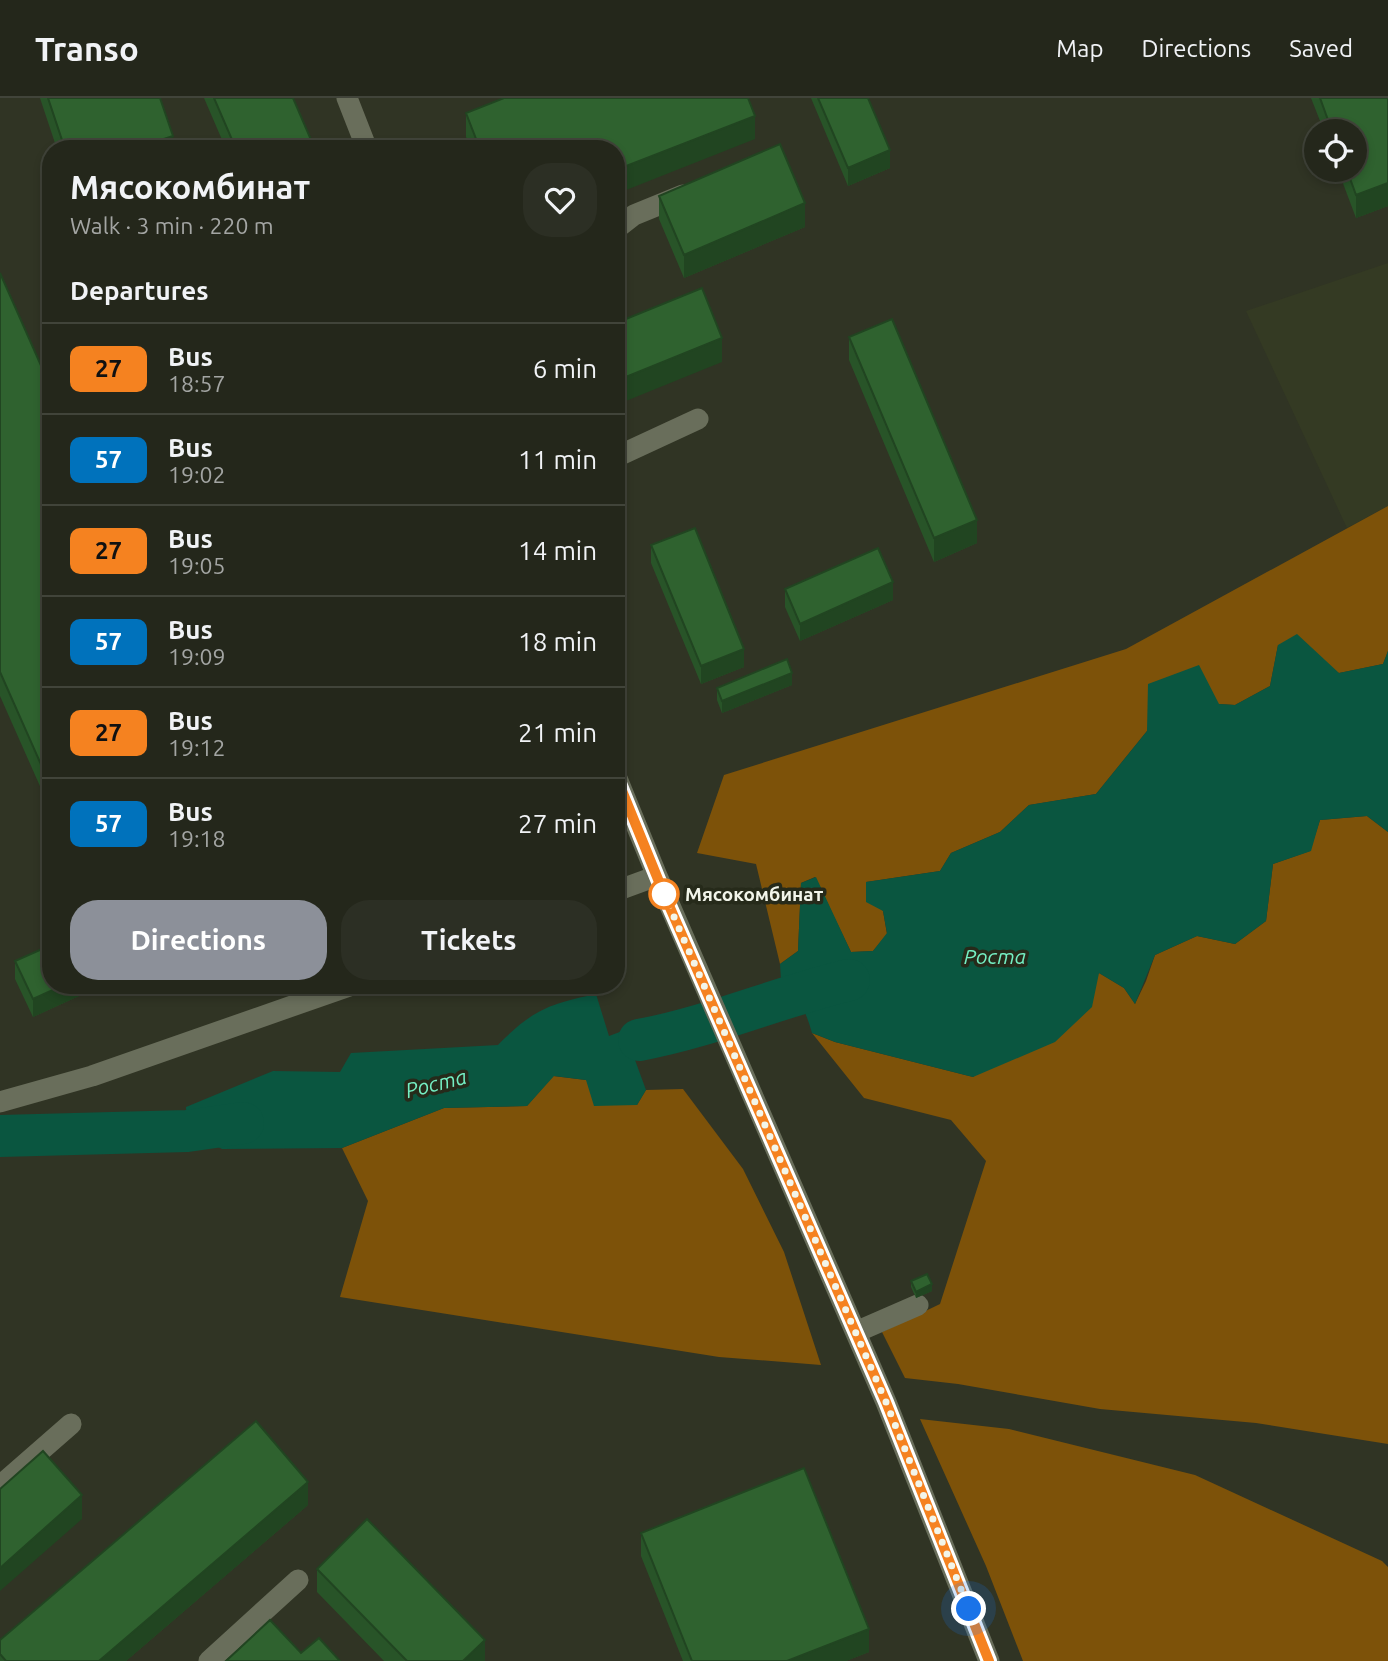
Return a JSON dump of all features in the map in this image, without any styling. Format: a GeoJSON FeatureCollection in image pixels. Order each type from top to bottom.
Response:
{"type":"FeatureCollection","features":[{"type":"Feature","properties":{"kind":"street"},"geometry":{"type":"LineString","coordinates":[[346,98],[363,140]]}},
{"type":"Feature","properties":{"kind":"street"},"geometry":{"type":"LineString","coordinates":[[625,222],[634,215],[705,185]]}},
{"type":"Feature","properties":{"kind":"street"},"geometry":{"type":"LineString","coordinates":[[625,453],[698,419]]}},
{"type":"Feature","properties":{"kind":"street"},"geometry":{"type":"LineString","coordinates":[[625,798],[856,1332],[989,1661]]}},
{"type":"Feature","properties":{"kind":"street"},"geometry":{"type":"LineString","coordinates":[[625,888],[657,876]]}},
{"type":"Feature","properties":{"kind":"street"},"geometry":{"type":"LineString","coordinates":[[0,1102],[92,1076],[326,994]]}},
{"type":"Feature","properties":{"kind":"street"},"geometry":{"type":"LineString","coordinates":[[856,1332],[918,1305]]}},
{"type":"Feature","properties":{"kind":"street"},"geometry":{"type":"LineString","coordinates":[[0,1486],[71,1424]]}},
{"type":"Feature","properties":{"kind":"street"},"geometry":{"type":"LineString","coordinates":[[209,1661],[298,1580]]}},
{"type":"Feature","properties":{"kind":"shaded area"},"geometry":{"type":"Polygon","coordinates":[[[1388,263],[1388,506],[1347,528],[1246,311],[1388,263]]]}},
{"type":"Feature","properties":{"kind":"shaded area"},"geometry":{"type":"Polygon","coordinates":[[[1388,506],[1388,651],[1383,664],[1339,673],[1278,645],[1270,686],[1235,705],[1219,704],[1147,731],[1096,794],[1029,805],[1000,832],[951,853],[940,871],[866,882],[883,911],[887,934],[873,951],[851,952],[815,877],[801,883],[798,951],[780,964],[756,864],[697,853],[724,775],[1126,649],[1388,506]]]}},
{"type":"Feature","properties":{"kind":"shaded area"},"geometry":{"type":"Polygon","coordinates":[[[1367,816],[1388,832],[1388,1444],[1256,1423],[1100,1409],[958,1384],[905,1378],[882,1332],[940,1304],[986,1161],[951,1120],[864,1098],[812,1033],[835,1042],[973,1077],[1099,973],[1124,988],[1135,1004],[1155,955],[1197,936],[1235,944],[1266,921],[1273,864],[1310,851],[1320,820],[1367,816]]]}},
{"type":"Feature","properties":{"kind":"shaded area"},"geometry":{"type":"Polygon","coordinates":[[[553,1076],[586,1080],[637,1105],[646,1090],[683,1089],[743,1169],[784,1252],[821,1365],[719,1357],[340,1297],[368,1201],[342,1148],[444,1108],[527,1106],[553,1076]]]}},
{"type":"Feature","properties":{"kind":"shaded area"},"geometry":{"type":"Polygon","coordinates":[[[920,1419],[1009,1429],[1195,1475],[1382,1561],[1388,1567],[1388,1661],[1023,1661],[986,1566],[920,1419]]]}},
{"type":"Feature","properties":{"kind":"water","name":"Роста"},"geometry":{"type":"Polygon","coordinates":[[[1297,634],[1339,673],[1383,664],[1388,651],[1388,832],[1367,816],[1320,820],[1311,851],[1273,864],[1266,921],[1235,944],[1197,936],[1155,955],[1135,1004],[1124,988],[1099,973],[1092,1007],[1055,1042],[973,1077],[835,1042],[812,1033],[801,1004],[781,980],[780,964],[798,951],[801,883],[816,877],[851,952],[873,951],[887,933],[883,911],[866,902],[866,882],[940,871],[951,853],[1000,832],[1029,805],[1096,794],[1147,731],[1148,684],[1199,665],[1219,704],[1235,705],[1270,686],[1278,645],[1297,634]]]}},
{"type":"Feature","properties":{"kind":"water","name":"Роста"},"geometry":{"type":"Polygon","coordinates":[[[596,994],[609,1036],[641,1024],[693,1017],[695,1030],[635,1060],[646,1090],[637,1105],[594,1106],[586,1080],[554,1076],[527,1106],[444,1108],[342,1148],[222,1149],[187,1131],[186,1107],[273,1071],[340,1072],[351,1053],[498,1045],[521,1024],[542,1010],[596,994]]]}},
{"type":"Feature","properties":{"kind":"building"},"geometry":{"type":"Polygon","coordinates":[[[48,98],[160,98],[173,136],[161,140],[62,140],[48,98]]]}},
{"type":"Feature","properties":{"kind":"building"},"geometry":{"type":"Polygon","coordinates":[[[214,98],[293,98],[311,140],[232,140],[214,98]]]}},
{"type":"Feature","properties":{"kind":"building"},"geometry":{"type":"Polygon","coordinates":[[[504,98],[748,98],[755,116],[625,167],[625,140],[476,140],[466,113],[504,98]]]}},
{"type":"Feature","properties":{"kind":"building"},"geometry":{"type":"Polygon","coordinates":[[[818,98],[868,98],[890,150],[848,168],[818,98]]]}},
{"type":"Feature","properties":{"kind":"building"},"geometry":{"type":"Polygon","coordinates":[[[1320,98],[1388,98],[1388,183],[1356,195],[1351,182],[1367,182],[1367,119],[1328,119],[1320,98]]]}},
{"type":"Feature","properties":{"kind":"building"},"geometry":{"type":"Polygon","coordinates":[[[780,144],[805,203],[684,255],[659,196],[780,144]]]}},
{"type":"Feature","properties":{"kind":"building"},"geometry":{"type":"Polygon","coordinates":[[[0,273],[42,368],[42,767],[0,672],[0,273]]]}},
{"type":"Feature","properties":{"kind":"building"},"geometry":{"type":"Polygon","coordinates":[[[702,288],[722,338],[625,377],[625,319],[702,288]]]}},
{"type":"Feature","properties":{"kind":"building"},"geometry":{"type":"Polygon","coordinates":[[[892,319],[977,520],[934,538],[849,337],[892,319]]]}},
{"type":"Feature","properties":{"kind":"building"},"geometry":{"type":"Polygon","coordinates":[[[695,528],[744,649],[701,666],[651,545],[695,528]]]}},
{"type":"Feature","properties":{"kind":"building"},"geometry":{"type":"Polygon","coordinates":[[[878,548],[893,582],[800,624],[785,589],[878,548]]]}},
{"type":"Feature","properties":{"kind":"building"},"geometry":{"type":"Polygon","coordinates":[[[787,659],[792,673],[722,701],[717,688],[787,659]]]}},
{"type":"Feature","properties":{"kind":"building"},"geometry":{"type":"Polygon","coordinates":[[[42,949],[44,994],[33,999],[15,961],[42,949]]]}},
{"type":"Feature","properties":{"kind":"building"},"geometry":{"type":"Polygon","coordinates":[[[927,1274],[932,1284],[916,1292],[911,1281],[927,1274]]]}},
{"type":"Feature","properties":{"kind":"building"},"geometry":{"type":"Polygon","coordinates":[[[256,1421],[308,1482],[99,1661],[6,1661],[0,1654],[0,1640],[256,1421]]]}},
{"type":"Feature","properties":{"kind":"building"},"geometry":{"type":"Polygon","coordinates":[[[43,1451],[82,1495],[0,1568],[0,1489],[43,1451]]]}},
{"type":"Feature","properties":{"kind":"building"},"geometry":{"type":"Polygon","coordinates":[[[804,1468],[869,1629],[787,1661],[692,1661],[641,1533],[804,1468]]]}},
{"type":"Feature","properties":{"kind":"building"},"geometry":{"type":"Polygon","coordinates":[[[367,1519],[485,1640],[463,1661],[407,1661],[317,1569],[367,1519]]]}},
{"type":"Feature","properties":{"kind":"building"},"geometry":{"type":"Polygon","coordinates":[[[270,1620],[301,1653],[319,1638],[340,1661],[226,1661],[270,1620]]]}},
{"type":"Feature","properties":{"kind":"waterway","name":"Роста"},"geometry":{"type":"LineString","coordinates":[[639,1040],[692,1028],[849,980]]}},
{"type":"Feature","properties":{"kind":"waterway","name":"Роста"},"geometry":{"type":"LineString","coordinates":[[0,1136],[187,1131],[243,1123]]}},
{"type":"Feature","properties":{"kind":"bus line","name":"27"},"geometry":{"type":"LineString","coordinates":[[625,798],[664,894],[886,1402],[989,1661]]}},
{"type":"Feature","properties":{"kind":"place","name":"Мясокомбинат"},"geometry":{"type":"Point","coordinates":[664,894]}},
{"type":"Feature","properties":{"kind":"route"},"geometry":{"type":"LineString","coordinates":[[664,894],[886,1402],[969,1609]]}}]}
